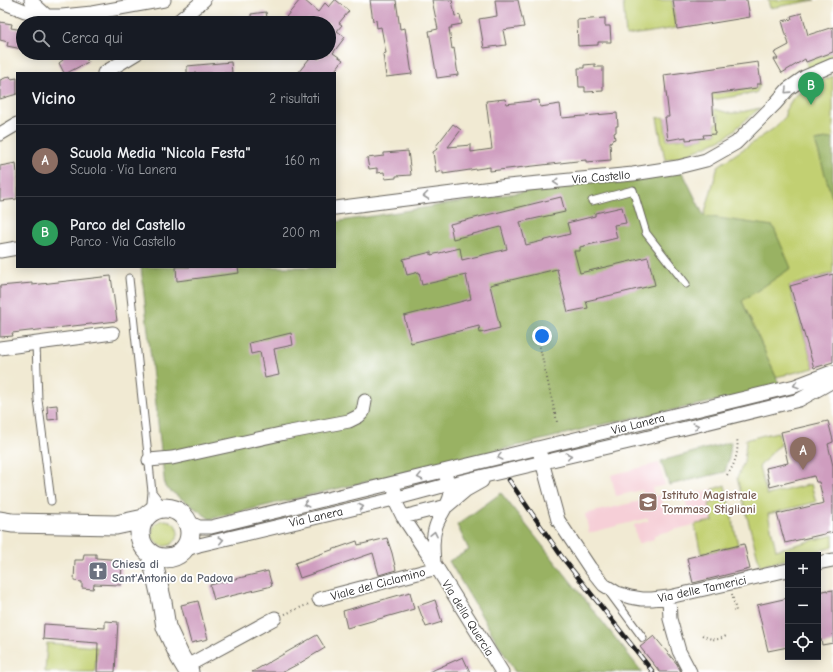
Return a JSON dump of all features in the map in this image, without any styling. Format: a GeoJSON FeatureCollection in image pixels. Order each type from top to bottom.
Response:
{"type":"FeatureCollection","features":[{"type":"Feature","properties":{"kind":"main road"},"geometry":{"type":"LineString","coordinates":[[6,522],[116,525],[146,516],[154,510],[160,508],[166,507],[179,512],[188,522],[190,528],[189,540],[187,546],[180,553],[167,578],[162,602]]}},
{"type":"Feature","properties":{"kind":"main road"},"geometry":{"type":"LineString","coordinates":[[146,516],[139,531],[140,538],[146,549],[162,602],[166,627],[187,669]]}},
{"type":"Feature","properties":{"kind":"main road"},"geometry":{"type":"LineString","coordinates":[[6,522],[27,529],[50,534],[127,538],[157,557],[170,558],[180,553]]}},
{"type":"Feature","properties":{"kind":"street"},"geometry":{"type":"LineString","coordinates":[[31,0],[47,16]]}},
{"type":"Feature","properties":{"kind":"street"},"geometry":{"type":"LineString","coordinates":[[5,2],[25,11],[47,16],[62,16],[92,13],[164,0]]}},
{"type":"Feature","properties":{"kind":"street"},"geometry":{"type":"LineString","coordinates":[[185,16],[204,0]]}},
{"type":"Feature","properties":{"kind":"street"},"geometry":{"type":"LineString","coordinates":[[106,72],[125,60]]}},
{"type":"Feature","properties":{"kind":"street","name":"Via Castello"},"geometry":{"type":"LineString","coordinates":[[336,208],[508,186],[633,174],[678,167],[706,160],[736,143],[788,89],[805,77],[833,65]]}},
{"type":"Feature","properties":{"kind":"street"},"geometry":{"type":"LineString","coordinates":[[0,134],[16,125]]}},
{"type":"Feature","properties":{"kind":"street"},"geometry":{"type":"LineString","coordinates":[[0,251],[16,248]]}},
{"type":"Feature","properties":{"kind":"street"},"geometry":{"type":"LineString","coordinates":[[0,348],[113,333]]}},
{"type":"Feature","properties":{"kind":"street","name":"Via Lanera"},"geometry":{"type":"LineString","coordinates":[[188,522],[199,527],[211,527],[795,386],[833,372]]}},
{"type":"Feature","properties":{"kind":"street","name":"Via Lanera"},"geometry":{"type":"LineString","coordinates":[[180,553],[199,544],[394,499],[450,484],[799,400],[833,381]]}},
{"type":"Feature","properties":{"kind":"street"},"geometry":{"type":"LineString","coordinates":[[149,460],[172,458],[285,433],[348,421],[359,416],[363,412],[365,400]]}},
{"type":"Feature","properties":{"kind":"street","name":"Via delle Tamerici"},"geometry":{"type":"LineString","coordinates":[[538,448],[558,520],[590,568],[604,585],[617,593],[630,597],[647,599],[669,597],[785,571]]}},
{"type":"Feature","properties":{"kind":"street"},"geometry":{"type":"LineString","coordinates":[[442,472],[450,484],[451,492],[447,506]]}},
{"type":"Feature","properties":{"kind":"street","name":"Via Lanera"},"geometry":{"type":"LineString","coordinates":[[403,517],[447,506],[466,490],[490,475]]}},
{"type":"Feature","properties":{"kind":"street"},"geometry":{"type":"LineString","coordinates":[[394,499],[398,482]]}},
{"type":"Feature","properties":{"kind":"street","name":"Via della Quercia"},"geometry":{"type":"LineString","coordinates":[[394,499],[403,517],[502,672]]}},
{"type":"Feature","properties":{"kind":"street","name":"Via della Quercia"},"geometry":{"type":"LineString","coordinates":[[435,566],[432,544],[436,525],[447,506]]}},
{"type":"Feature","properties":{"kind":"street"},"geometry":{"type":"LineString","coordinates":[[821,562],[833,560]]}},
{"type":"Feature","properties":{"kind":"street","name":"Viale del Ciclamino"},"geometry":{"type":"LineString","coordinates":[[319,599],[435,566]]}},
{"type":"Feature","properties":{"kind":"street"},"geometry":{"type":"LineString","coordinates":[[669,597],[670,619],[679,651],[690,672]]}},
{"type":"Feature","properties":{"kind":"street"},"geometry":{"type":"LineString","coordinates":[[187,669],[275,618]]}},
{"type":"Feature","properties":{"kind":"lane"},"geometry":{"type":"LineString","coordinates":[[592,201],[633,190],[646,233],[686,284]]}},
{"type":"Feature","properties":{"kind":"lane"},"geometry":{"type":"LineString","coordinates":[[129,278],[152,492],[151,503],[146,516]]}},
{"type":"Feature","properties":{"kind":"lane"},"geometry":{"type":"LineString","coordinates":[[36,344],[38,400],[51,501]]}},
{"type":"Feature","properties":{"kind":"lane"},"geometry":{"type":"LineString","coordinates":[[152,492],[166,507]]}},
{"type":"Feature","properties":{"kind":"lane"},"geometry":{"type":"LineString","coordinates":[[604,585],[642,638]]}},
{"type":"Feature","properties":{"kind":"path"},"geometry":{"type":"LineString","coordinates":[[538,339],[557,422]]}},
{"type":"Feature","properties":{"kind":"path"},"geometry":{"type":"LineString","coordinates":[[728,475],[737,454],[738,438]]}},
{"type":"Feature","properties":{"kind":"path"},"geometry":{"type":"LineString","coordinates":[[730,583],[736,611],[733,611]]}},
{"type":"Feature","properties":{"kind":"path"},"geometry":{"type":"LineString","coordinates":[[275,618],[319,599]]}},
{"type":"Feature","properties":{"kind":"path"},"geometry":{"type":"LineString","coordinates":[[702,635],[713,640],[718,640],[726,636]]}},
{"type":"Feature","properties":{"kind":"shaded area","name":"Istituto Magistrale Tommaso Stigliani"},"geometry":{"type":"Polygon","coordinates":[[[659,463],[665,485],[652,488],[654,496],[661,495],[665,513],[687,507],[684,495],[713,489],[717,501],[709,503],[713,520],[654,535],[654,539],[638,544],[634,525],[648,521],[648,518],[589,533],[585,514],[644,500],[642,490],[616,496],[611,475],[659,463]]]}},
{"type":"Feature","properties":{"kind":"green space"},"geometry":{"type":"Polygon","coordinates":[[[623,0],[672,0],[676,28],[626,36],[623,0]]]}},
{"type":"Feature","properties":{"kind":"green space"},"geometry":{"type":"Polygon","coordinates":[[[768,0],[815,0],[770,8],[768,0]]]}},
{"type":"Feature","properties":{"kind":"green space"},"geometry":{"type":"Polygon","coordinates":[[[833,52],[833,60],[808,69],[806,62],[833,52]]]}},
{"type":"Feature","properties":{"kind":"green space"},"geometry":{"type":"Polygon","coordinates":[[[833,76],[833,138],[815,141],[833,197],[833,273],[789,286],[814,368],[776,377],[704,216],[718,166],[773,129],[786,116],[785,111],[793,98],[804,89],[833,76]]]}},
{"type":"Feature","properties":{"kind":"green space"},"geometry":{"type":"Polygon","coordinates":[[[761,84],[756,93],[668,107],[703,95],[757,88],[757,85],[761,84]]]}},
{"type":"Feature","properties":{"kind":"green space"},"geometry":{"type":"Polygon","coordinates":[[[760,108],[726,137],[680,157],[665,160],[657,118],[664,117],[667,140],[686,138],[686,141],[704,138],[704,135],[716,134],[715,123],[719,122],[718,115],[714,116],[714,109],[729,113],[737,113],[760,108]]]}},
{"type":"Feature","properties":{"kind":"green space"},"geometry":{"type":"Polygon","coordinates":[[[833,138],[833,201],[815,141],[833,138]]]}},
{"type":"Feature","properties":{"kind":"green space"},"geometry":{"type":"Polygon","coordinates":[[[678,167],[685,177],[704,216],[773,226],[791,268],[742,301],[781,388],[595,426],[210,519],[165,487],[141,268],[336,268],[336,222],[678,167]]]}},
{"type":"Feature","properties":{"kind":"green space"},"geometry":{"type":"Polygon","coordinates":[[[778,432],[781,445],[775,449],[759,467],[767,495],[811,484],[816,502],[768,514],[776,550],[833,535],[833,547],[815,552],[785,552],[785,560],[760,566],[737,478],[744,462],[745,440],[778,432]]]}},
{"type":"Feature","properties":{"kind":"green space"},"geometry":{"type":"Polygon","coordinates":[[[731,442],[725,472],[669,485],[661,461],[731,442]]]}},
{"type":"Feature","properties":{"kind":"green space"},"geometry":{"type":"Polygon","coordinates":[[[725,485],[738,545],[701,554],[695,526],[696,524],[713,521],[709,504],[717,501],[713,489],[725,485]]]}},
{"type":"Feature","properties":{"kind":"green space"},"geometry":{"type":"Polygon","coordinates":[[[501,493],[642,672],[515,672],[449,561],[469,550],[457,525],[501,493]]]}},
{"type":"Feature","properties":{"kind":"green space"},"geometry":{"type":"Polygon","coordinates":[[[165,520],[175,523],[178,533],[175,543],[165,546],[155,543],[152,533],[155,523],[165,520]]]}},
{"type":"Feature","properties":{"kind":"green space"},"geometry":{"type":"Polygon","coordinates":[[[47,643],[97,647],[95,672],[45,672],[47,643]]]}},
{"type":"Feature","properties":{"kind":"building"},"geometry":{"type":"Polygon","coordinates":[[[300,0],[304,0],[318,12],[325,3],[329,7],[336,0],[349,11],[339,23],[342,25],[337,31],[345,37],[336,49],[336,16],[287,16],[300,0]]]}},
{"type":"Feature","properties":{"kind":"building"},"geometry":{"type":"Polygon","coordinates":[[[370,0],[396,0],[400,29],[405,28],[412,74],[386,77],[383,54],[386,53],[381,27],[377,28],[376,20],[373,21],[370,0]]]}},
{"type":"Feature","properties":{"kind":"building"},"geometry":{"type":"Polygon","coordinates":[[[432,0],[452,0],[455,16],[460,15],[462,24],[451,26],[452,28],[449,28],[458,75],[437,78],[429,31],[438,29],[432,0]]]}},
{"type":"Feature","properties":{"kind":"building"},"geometry":{"type":"Polygon","coordinates":[[[495,0],[518,0],[524,27],[503,30],[506,45],[484,48],[479,19],[497,16],[495,0]]]}},
{"type":"Feature","properties":{"kind":"building"},"geometry":{"type":"Polygon","coordinates":[[[673,0],[747,0],[750,17],[677,29],[673,0]]]}},
{"type":"Feature","properties":{"kind":"building"},"geometry":{"type":"Polygon","coordinates":[[[266,12],[267,16],[251,16],[251,14],[266,12]]]}},
{"type":"Feature","properties":{"kind":"building"},"geometry":{"type":"Polygon","coordinates":[[[802,13],[808,35],[833,27],[833,52],[806,62],[805,59],[782,73],[774,59],[778,59],[774,53],[789,45],[782,21],[792,19],[791,16],[802,13]]]}},
{"type":"Feature","properties":{"kind":"building"},"geometry":{"type":"Polygon","coordinates":[[[605,18],[605,26],[610,26],[611,42],[598,42],[598,45],[578,46],[577,20],[605,18]]]}},
{"type":"Feature","properties":{"kind":"building"},"geometry":{"type":"Polygon","coordinates":[[[0,22],[12,24],[11,28],[16,29],[16,48],[7,46],[8,42],[0,40],[0,22]]]}},
{"type":"Feature","properties":{"kind":"building"},"geometry":{"type":"Polygon","coordinates":[[[336,55],[343,60],[334,72],[299,72],[308,60],[336,60],[336,55]]]}},
{"type":"Feature","properties":{"kind":"building"},"geometry":{"type":"Polygon","coordinates":[[[63,60],[87,60],[88,62],[69,72],[64,72],[59,63],[63,60]]]}},
{"type":"Feature","properties":{"kind":"building"},"geometry":{"type":"Polygon","coordinates":[[[231,62],[232,72],[187,72],[187,66],[231,62]]]}},
{"type":"Feature","properties":{"kind":"building"},"geometry":{"type":"Polygon","coordinates":[[[758,62],[761,84],[757,84],[757,88],[712,94],[715,134],[703,135],[704,138],[686,140],[686,137],[668,140],[665,117],[669,117],[664,75],[758,62]]]}},
{"type":"Feature","properties":{"kind":"building"},"geometry":{"type":"Polygon","coordinates":[[[595,64],[595,67],[603,67],[603,91],[585,92],[585,87],[579,87],[578,68],[584,68],[584,65],[595,64]]]}},
{"type":"Feature","properties":{"kind":"building"},"geometry":{"type":"Polygon","coordinates":[[[10,76],[11,79],[16,78],[16,94],[0,99],[0,80],[10,76]]]}},
{"type":"Feature","properties":{"kind":"building"},"geometry":{"type":"Polygon","coordinates":[[[505,99],[506,104],[539,100],[540,107],[560,104],[562,118],[617,113],[618,126],[616,126],[616,132],[614,133],[615,139],[610,142],[611,160],[586,162],[586,160],[490,171],[490,167],[443,174],[443,171],[436,173],[433,152],[437,149],[436,146],[453,124],[461,130],[448,147],[471,145],[471,152],[492,149],[486,101],[505,99]]]}},
{"type":"Feature","properties":{"kind":"building"},"geometry":{"type":"Polygon","coordinates":[[[408,151],[411,175],[396,176],[396,178],[385,179],[384,172],[377,173],[377,168],[369,169],[367,158],[384,156],[384,153],[408,151]]]}},
{"type":"Feature","properties":{"kind":"building"},"geometry":{"type":"Polygon","coordinates":[[[16,163],[16,199],[0,201],[0,166],[16,163]]]}},
{"type":"Feature","properties":{"kind":"building"},"geometry":{"type":"Polygon","coordinates":[[[561,197],[565,212],[520,222],[526,245],[570,234],[567,223],[595,216],[595,213],[622,207],[626,223],[614,225],[617,238],[580,247],[580,251],[574,251],[580,273],[648,257],[655,285],[586,301],[588,308],[568,312],[557,269],[490,285],[500,328],[480,333],[479,326],[411,343],[404,316],[471,299],[466,275],[422,285],[419,272],[407,275],[403,259],[431,252],[431,255],[460,248],[462,260],[507,249],[501,227],[453,239],[450,224],[561,197]]]}},
{"type":"Feature","properties":{"kind":"building"},"geometry":{"type":"Polygon","coordinates":[[[176,268],[238,268],[239,273],[177,281],[176,268]]]}},
{"type":"Feature","properties":{"kind":"building"},"geometry":{"type":"Polygon","coordinates":[[[833,274],[833,362],[814,368],[790,286],[833,274]]]}},
{"type":"Feature","properties":{"kind":"building"},"geometry":{"type":"Polygon","coordinates":[[[111,276],[117,321],[12,333],[13,336],[0,337],[0,286],[32,283],[32,285],[111,276]]]}},
{"type":"Feature","properties":{"kind":"building"},"geometry":{"type":"Polygon","coordinates":[[[291,333],[293,345],[274,349],[279,375],[265,378],[260,352],[251,354],[249,343],[291,333]]]}},
{"type":"Feature","properties":{"kind":"building"},"geometry":{"type":"Polygon","coordinates":[[[57,405],[58,419],[48,420],[47,406],[57,405]]]}},
{"type":"Feature","properties":{"kind":"building"},"geometry":{"type":"Polygon","coordinates":[[[828,421],[833,440],[833,442],[828,444],[833,466],[833,532],[785,543],[777,514],[824,503],[819,482],[816,482],[814,476],[770,487],[766,468],[788,463],[781,432],[828,421]]]}},
{"type":"Feature","properties":{"kind":"building"},"geometry":{"type":"Polygon","coordinates":[[[387,538],[396,570],[379,575],[373,553],[300,578],[295,563],[357,541],[358,545],[387,538]]]}},
{"type":"Feature","properties":{"kind":"building"},"geometry":{"type":"Polygon","coordinates":[[[744,544],[750,569],[693,583],[687,558],[744,544]]]}},
{"type":"Feature","properties":{"kind":"building","name":"Chiesa di Sant'Antonio da Padova"},"geometry":{"type":"Polygon","coordinates":[[[84,554],[96,554],[96,558],[122,560],[121,585],[94,584],[93,589],[82,588],[82,582],[74,581],[75,560],[83,560],[84,554]]]}},
{"type":"Feature","properties":{"kind":"building"},"geometry":{"type":"Polygon","coordinates":[[[268,571],[272,586],[214,600],[210,585],[268,571]]]}},
{"type":"Feature","properties":{"kind":"building"},"geometry":{"type":"Polygon","coordinates":[[[833,590],[833,643],[822,645],[821,639],[821,591],[833,590]]]}},
{"type":"Feature","properties":{"kind":"building"},"geometry":{"type":"Polygon","coordinates":[[[410,592],[414,609],[347,628],[343,611],[410,592]]]}},
{"type":"Feature","properties":{"kind":"building"},"geometry":{"type":"Polygon","coordinates":[[[785,599],[785,648],[768,651],[757,605],[785,599]]]}},
{"type":"Feature","properties":{"kind":"building"},"geometry":{"type":"Polygon","coordinates":[[[435,600],[442,622],[426,627],[418,606],[435,600]]]}},
{"type":"Feature","properties":{"kind":"building"},"geometry":{"type":"Polygon","coordinates":[[[198,601],[208,639],[191,643],[181,605],[198,601]]]}},
{"type":"Feature","properties":{"kind":"building"},"geometry":{"type":"Polygon","coordinates":[[[105,621],[118,622],[115,672],[97,672],[98,643],[43,639],[44,624],[105,628],[105,621]]]}},
{"type":"Feature","properties":{"kind":"building"},"geometry":{"type":"Polygon","coordinates":[[[317,635],[325,648],[300,663],[283,672],[252,672],[317,635]]]}},
{"type":"Feature","properties":{"kind":"building"},"geometry":{"type":"Polygon","coordinates":[[[654,636],[677,664],[681,672],[660,672],[640,647],[654,636]]]}},
{"type":"Feature","properties":{"kind":"building"},"geometry":{"type":"Polygon","coordinates":[[[463,657],[470,672],[429,672],[463,657]]]}},
{"type":"Feature","properties":{"kind":"railway"},"geometry":{"type":"LineString","coordinates":[[509,480],[562,557],[653,672]]}},
{"type":"Feature","properties":{"kind":"place","name":"Parco del Castello"},"geometry":{"type":"Point","coordinates":[811,105]}},
{"type":"Feature","properties":{"kind":"place","name":"Scuola Media \"Nicola Festa\""},"geometry":{"type":"Point","coordinates":[803,470]}},
{"type":"Feature","properties":{"kind":"place","name":"Istituto Magistrale Tommaso Stigliani"},"geometry":{"type":"Point","coordinates":[648,502]}},
{"type":"Feature","properties":{"kind":"place","name":"Chiesa di Sant'Antonio da Padova"},"geometry":{"type":"Point","coordinates":[98,571]}}]}
